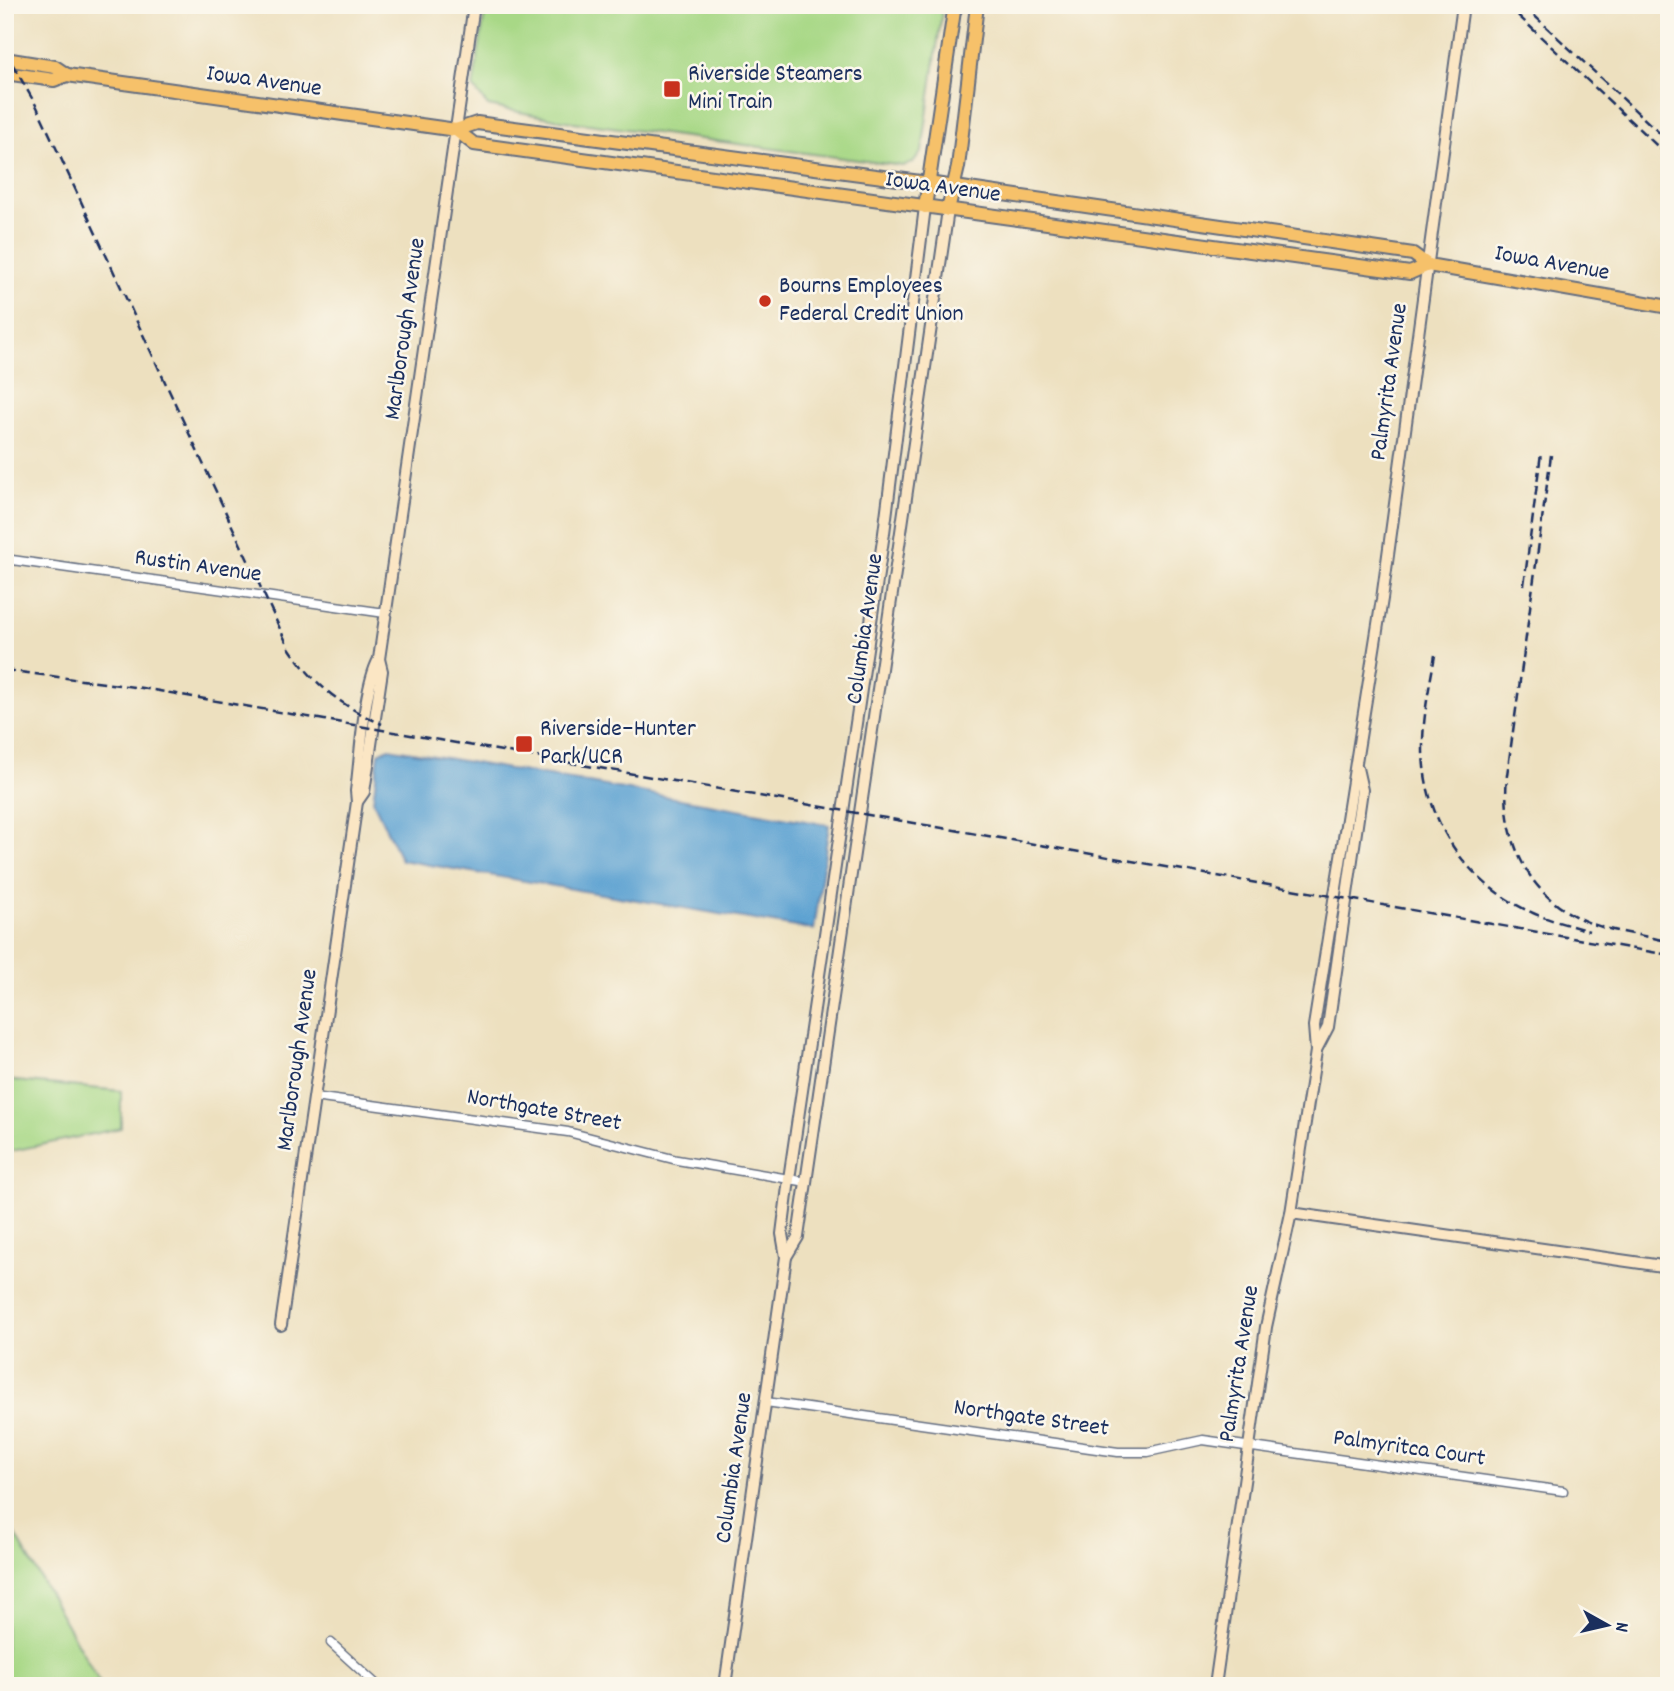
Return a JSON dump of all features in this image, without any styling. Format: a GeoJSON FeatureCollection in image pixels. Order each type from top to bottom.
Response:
{"type":"FeatureCollection","features":[{"type":"Feature","properties":{"kind":"main road","name":"Columbia Avenue"},"geometry":{"type":"LineString","coordinates":[[925,207],[958,5]]}},
{"type":"Feature","properties":{"kind":"main road","name":"Columbia Avenue"},"geometry":{"type":"LineString","coordinates":[[948,210],[954,188],[977,5]]}},
{"type":"Feature","properties":{"kind":"main road","name":"Iowa Avenue"},"geometry":{"type":"LineString","coordinates":[[5,60],[55,67],[67,75],[456,130],[477,123],[928,183],[1413,254],[1428,265],[1587,290],[1669,307]]}},
{"type":"Feature","properties":{"kind":"main road","name":"Iowa Avenue"},"geometry":{"type":"LineString","coordinates":[[5,73],[54,80],[67,75]]}},
{"type":"Feature","properties":{"kind":"main road","name":"Iowa Avenue"},"geometry":{"type":"LineString","coordinates":[[456,130],[474,144],[925,207],[1410,273],[1428,265]]}},
{"type":"Feature","properties":{"kind":"street","name":"Marlborough Avenue"},"geometry":{"type":"LineString","coordinates":[[281,1325],[357,802],[356,791],[370,688],[373,670],[379,659],[474,5]]}},
{"type":"Feature","properties":{"kind":"street","name":"Palmyrita Avenue"},"geometry":{"type":"LineString","coordinates":[[1215,1686],[1273,1284],[1291,1213],[1316,1051],[1314,1026],[1350,787],[1357,765],[1463,5]]}},
{"type":"Feature","properties":{"kind":"street","name":"Columbia Avenue"},"geometry":{"type":"LineString","coordinates":[[725,1686],[786,1256],[782,1234],[789,1180],[864,667],[925,207]]}},
{"type":"Feature","properties":{"kind":"street","name":"Columbia Avenue"},"geometry":{"type":"LineString","coordinates":[[786,1256],[798,1237],[807,1182],[948,210]]}},
{"type":"Feature","properties":{"kind":"street"},"geometry":{"type":"LineString","coordinates":[[898,414],[918,418]]}},
{"type":"Feature","properties":{"kind":"street"},"geometry":{"type":"LineString","coordinates":[[892,461],[911,464]]}},
{"type":"Feature","properties":{"kind":"street","name":"Rustin Avenue"},"geometry":{"type":"LineString","coordinates":[[5,559],[385,613]]}},
{"type":"Feature","properties":{"kind":"street"},"geometry":{"type":"LineString","coordinates":[[864,667],[881,670]]}},
{"type":"Feature","properties":{"kind":"street"},"geometry":{"type":"LineString","coordinates":[[811,1035],[827,1037]]}},
{"type":"Feature","properties":{"kind":"street","name":"Northgate Street"},"geometry":{"type":"LineString","coordinates":[[314,1097],[588,1136],[677,1160],[807,1182]]}},
{"type":"Feature","properties":{"kind":"street"},"geometry":{"type":"LineString","coordinates":[[1291,1213],[1669,1268]]}},
{"type":"Feature","properties":{"kind":"street","name":"Northgate Street"},"geometry":{"type":"LineString","coordinates":[[766,1402],[1134,1454],[1203,1440],[1249,1446]]}},
{"type":"Feature","properties":{"kind":"street","name":"Palmyritca Court"},"geometry":{"type":"LineString","coordinates":[[1249,1446],[1563,1491]]}},
{"type":"Feature","properties":{"kind":"street"},"geometry":{"type":"LineString","coordinates":[[331,1643],[378,1686]]}},
{"type":"Feature","properties":{"kind":"green space"},"geometry":{"type":"Polygon","coordinates":[[[486,5],[943,5],[922,151],[913,163],[903,166],[566,121],[488,106],[473,87],[486,5]]]}},
{"type":"Feature","properties":{"kind":"green space"},"geometry":{"type":"Polygon","coordinates":[[[5,1080],[121,1091],[121,1128],[7,1152],[5,1160],[5,1080]]]}},
{"type":"Feature","properties":{"kind":"green space"},"geometry":{"type":"Polygon","coordinates":[[[5,1516],[101,1685],[101,1686],[5,1686],[5,1516]]]}},
{"type":"Feature","properties":{"kind":"water"},"geometry":{"type":"Polygon","coordinates":[[[389,748],[829,825],[814,930],[401,860],[373,801],[379,753],[389,748]]]}},
{"type":"Feature","properties":{"kind":"railway"},"geometry":{"type":"LineString","coordinates":[[1507,5],[1669,157]]}},
{"type":"Feature","properties":{"kind":"railway"},"geometry":{"type":"LineString","coordinates":[[1523,5],[1669,142]]}},
{"type":"Feature","properties":{"kind":"railway"},"geometry":{"type":"LineString","coordinates":[[5,51],[37,107],[288,646],[307,671],[341,702],[382,724]]}},
{"type":"Feature","properties":{"kind":"railway"},"geometry":{"type":"LineString","coordinates":[[1524,585],[1541,453]]}},
{"type":"Feature","properties":{"kind":"railway"},"geometry":{"type":"LineString","coordinates":[[1551,455],[1507,775],[1506,799],[1514,844],[1535,882],[1550,899],[1568,912],[1609,929],[1669,942]]}},
{"type":"Feature","properties":{"kind":"railway"},"geometry":{"type":"LineString","coordinates":[[1435,655],[1425,711],[1425,772],[1430,798],[1452,846],[1468,867],[1487,885],[1509,900],[1533,913],[1589,931]]}},
{"type":"Feature","properties":{"kind":"railway"},"geometry":{"type":"LineString","coordinates":[[5,670],[142,688],[1669,955]]}},
{"type":"Feature","properties":{"kind":"place","name":"Riverside Steamers Mini Train"},"geometry":{"type":"Point","coordinates":[672,89]}},
{"type":"Feature","properties":{"kind":"place","name":"Bourns Employees Federal Credit Union"},"geometry":{"type":"Point","coordinates":[765,301]}},
{"type":"Feature","properties":{"kind":"place","name":"Riverside–Hunter Park/UCR"},"geometry":{"type":"Point","coordinates":[524,744]}}]}
